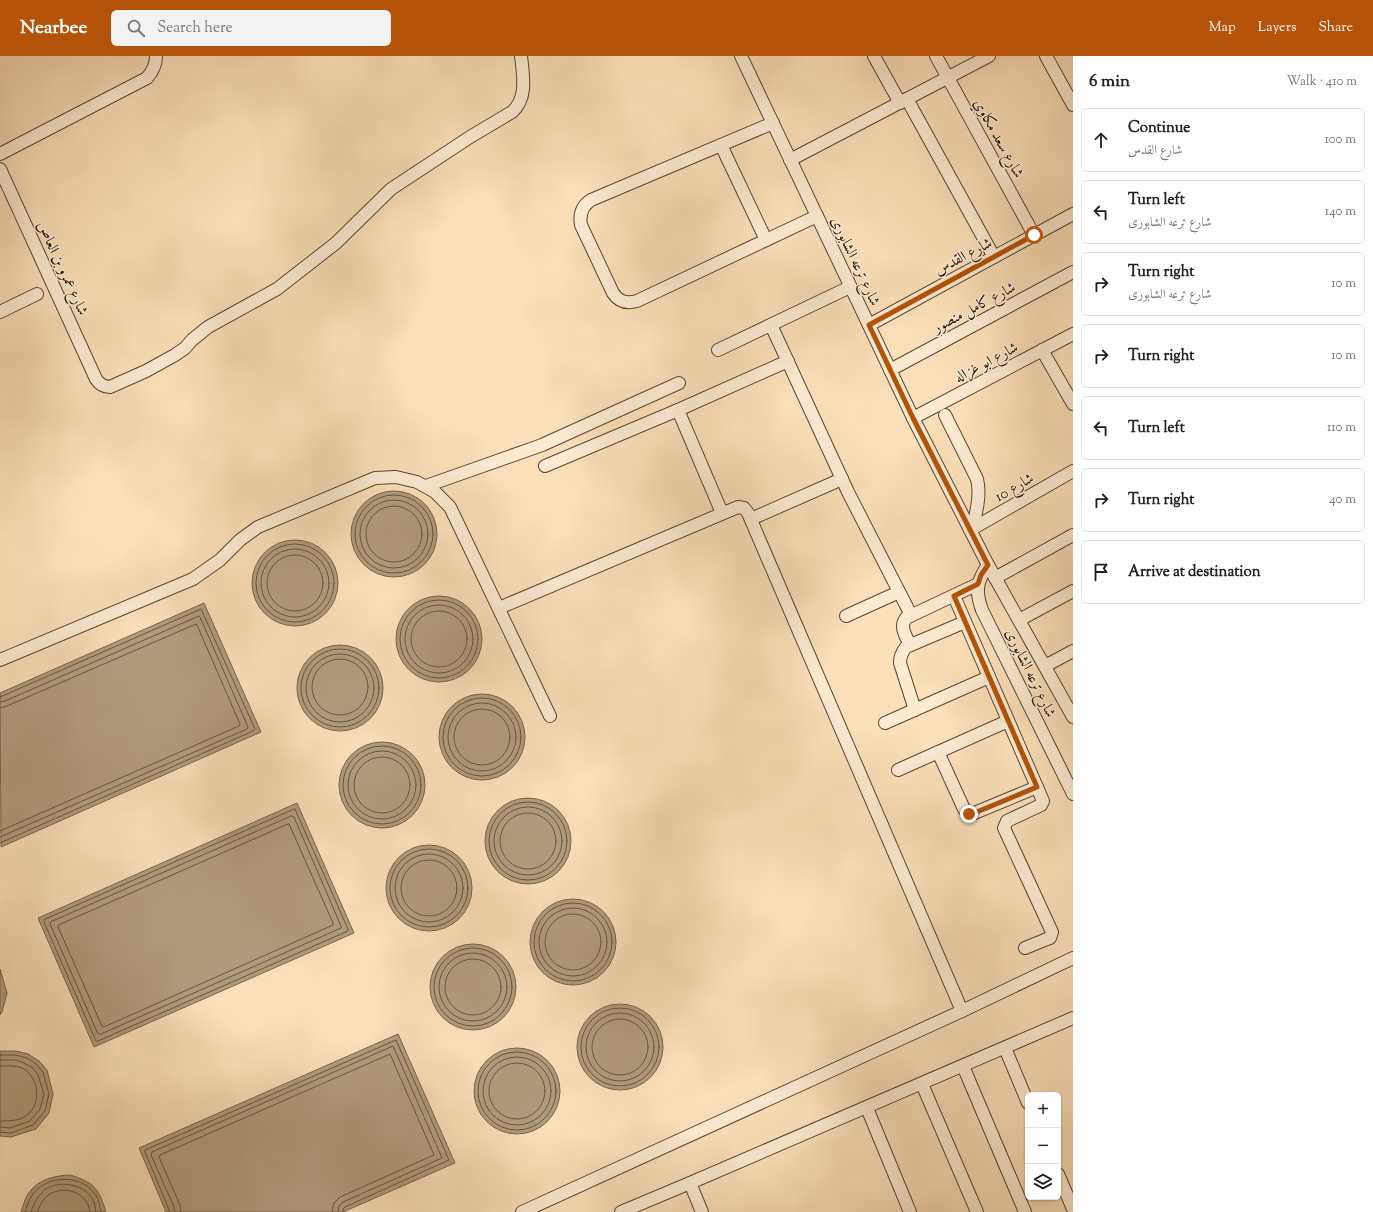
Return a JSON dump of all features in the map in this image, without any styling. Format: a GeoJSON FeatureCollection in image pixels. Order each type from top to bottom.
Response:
{"type":"FeatureCollection","features":[{"type":"Feature","properties":{"kind":"street"},"geometry":{"type":"LineString","coordinates":[[0,154],[147,78],[153,72],[156,56]]}},
{"type":"Feature","properties":{"kind":"street","name":"شارع عمرو بن العاص"},"geometry":{"type":"LineString","coordinates":[[0,169],[96,379],[99,384],[105,387],[110,387],[146,372],[185,348],[208,327],[278,289],[336,243],[391,189],[517,108],[521,101],[523,90],[521,56]]}},
{"type":"Feature","properties":{"kind":"street","name":"شارع ترعه الشابورى"},"geometry":{"type":"LineString","coordinates":[[741,56],[913,418],[972,529],[988,565],[1073,717]]}},
{"type":"Feature","properties":{"kind":"street"},"geometry":{"type":"LineString","coordinates":[[874,56],[903,101],[994,257]]}},
{"type":"Feature","properties":{"kind":"street","name":"شارع سعد مكاوي"},"geometry":{"type":"LineString","coordinates":[[936,56],[1034,235]]}},
{"type":"Feature","properties":{"kind":"street"},"geometry":{"type":"LineString","coordinates":[[790,160],[989,56]]}},
{"type":"Feature","properties":{"kind":"street"},"geometry":{"type":"LineString","coordinates":[[1046,56],[1073,105]]}},
{"type":"Feature","properties":{"kind":"street"},"geometry":{"type":"LineString","coordinates":[[772,123],[591,200],[584,206],[580,216],[581,225],[613,293],[623,302],[628,303],[637,301],[817,216]]}},
{"type":"Feature","properties":{"kind":"street"},"geometry":{"type":"LineString","coordinates":[[721,145],[766,240]]}},
{"type":"Feature","properties":{"kind":"street","name":"شارع القدس"},"geometry":{"type":"LineString","coordinates":[[869,325],[1073,214]]}},
{"type":"Feature","properties":{"kind":"street","name":"شارع كامل منصور"},"geometry":{"type":"LineString","coordinates":[[890,370],[1073,272]]}},
{"type":"Feature","properties":{"kind":"street"},"geometry":{"type":"LineString","coordinates":[[718,350],[850,287]]}},
{"type":"Feature","properties":{"kind":"street"},"geometry":{"type":"LineString","coordinates":[[0,312],[37,294]]}},
{"type":"Feature","properties":{"kind":"street"},"geometry":{"type":"LineString","coordinates":[[771,325],[848,492],[911,615]]}},
{"type":"Feature","properties":{"kind":"street","name":"شارع ابو غزاله"},"geometry":{"type":"LineString","coordinates":[[913,418],[1073,334]]}},
{"type":"Feature","properties":{"kind":"street"},"geometry":{"type":"LineString","coordinates":[[1042,350],[1073,404]]}},
{"type":"Feature","properties":{"kind":"street"},"geometry":{"type":"LineString","coordinates":[[545,466],[678,410],[788,361]]}},
{"type":"Feature","properties":{"kind":"street"},"geometry":{"type":"LineString","coordinates":[[426,486],[542,445],[679,383]]}},
{"type":"Feature","properties":{"kind":"street"},"geometry":{"type":"LineString","coordinates":[[678,410],[722,514]]}},
{"type":"Feature","properties":{"kind":"street"},"geometry":{"type":"LineString","coordinates":[[945,416],[977,479],[979,493],[972,529]]}},
{"type":"Feature","properties":{"kind":"street","name":"شارع 10"},"geometry":{"type":"LineString","coordinates":[[972,529],[1073,471]]}},
{"type":"Feature","properties":{"kind":"street"},"geometry":{"type":"LineString","coordinates":[[0,660],[193,579],[220,560],[240,540],[258,527],[375,478],[385,477],[406,479],[426,486],[450,507],[550,716]]}},
{"type":"Feature","properties":{"kind":"street"},"geometry":{"type":"LineString","coordinates":[[750,519],[842,479]]}},
{"type":"Feature","properties":{"kind":"street"},"geometry":{"type":"LineString","coordinates":[[499,608],[738,507],[746,510],[962,1011]]}},
{"type":"Feature","properties":{"kind":"street"},"geometry":{"type":"LineString","coordinates":[[995,578],[1073,535]]}},
{"type":"Feature","properties":{"kind":"street"},"geometry":{"type":"LineString","coordinates":[[910,645],[902,626],[903,621],[911,615],[978,584],[981,575],[988,565]]}},
{"type":"Feature","properties":{"kind":"street","name":"شارع ترعه الشابورى"},"geometry":{"type":"LineString","coordinates":[[978,584],[978,599],[982,610],[1073,794]]}},
{"type":"Feature","properties":{"kind":"street"},"geometry":{"type":"LineString","coordinates":[[1019,620],[1073,591]]}},
{"type":"Feature","properties":{"kind":"street"},"geometry":{"type":"LineString","coordinates":[[846,616],[899,592]]}},
{"type":"Feature","properties":{"kind":"street"},"geometry":{"type":"LineString","coordinates":[[954,596],[1043,801],[1042,804],[1007,821],[1004,828],[1052,932],[1050,938],[1025,948]]}},
{"type":"Feature","properties":{"kind":"street"},"geometry":{"type":"LineString","coordinates":[[914,710],[900,663],[902,651],[910,645],[965,622]]}},
{"type":"Feature","properties":{"kind":"street"},"geometry":{"type":"LineString","coordinates":[[1045,666],[1073,651]]}},
{"type":"Feature","properties":{"kind":"street"},"geometry":{"type":"LineString","coordinates":[[885,723],[989,677]]}},
{"type":"Feature","properties":{"kind":"street"},"geometry":{"type":"LineString","coordinates":[[898,770],[1008,721]]}},
{"type":"Feature","properties":{"kind":"street"},"geometry":{"type":"LineString","coordinates":[[938,752],[964,809],[969,814],[1037,787]]}},
{"type":"Feature","properties":{"kind":"street"},"geometry":{"type":"LineString","coordinates":[[522,1212],[962,1011],[1073,958]]}},
{"type":"Feature","properties":{"kind":"street"},"geometry":{"type":"LineString","coordinates":[[621,1212],[635,1209],[1073,1018]]}},
{"type":"Feature","properties":{"kind":"street"},"geometry":{"type":"LineString","coordinates":[[1005,1048],[1025,1096]]}},
{"type":"Feature","properties":{"kind":"street"},"geometry":{"type":"LineString","coordinates":[[963,1066],[1025,1212]]}},
{"type":"Feature","properties":{"kind":"street"},"geometry":{"type":"LineString","coordinates":[[922,1084],[977,1212]]}},
{"type":"Feature","properties":{"kind":"street"},"geometry":{"type":"LineString","coordinates":[[867,1108],[910,1212]]}},
{"type":"Feature","properties":{"kind":"street"},"geometry":{"type":"LineString","coordinates":[[1061,1183],[1070,1210]]}},
{"type":"Feature","properties":{"kind":"street"},"geometry":{"type":"LineString","coordinates":[[690,1184],[702,1212]]}},
{"type":"Feature","properties":{"kind":"water"},"geometry":{"type":"Polygon","coordinates":[[[394,491],[410,494],[418,498],[430,510],[434,518],[437,534],[434,550],[430,558],[418,570],[410,574],[394,577],[378,574],[370,570],[358,558],[354,550],[351,534],[354,518],[358,510],[370,498],[378,494],[394,491]]]}},
{"type":"Feature","properties":{"kind":"water"},"geometry":{"type":"Polygon","coordinates":[[[295,540],[311,543],[319,547],[331,559],[335,567],[338,583],[335,599],[331,607],[319,619],[311,623],[295,626],[279,623],[271,619],[259,607],[255,599],[252,583],[255,567],[259,559],[271,547],[279,543],[295,540]]]}},
{"type":"Feature","properties":{"kind":"water"},"geometry":{"type":"Polygon","coordinates":[[[439,596],[455,599],[463,603],[475,615],[479,623],[482,639],[479,655],[475,663],[463,675],[455,679],[439,682],[423,679],[415,675],[403,663],[399,655],[396,639],[399,623],[403,615],[415,603],[423,599],[439,596]]]}},
{"type":"Feature","properties":{"kind":"water"},"geometry":{"type":"Polygon","coordinates":[[[204,603],[261,732],[1,847],[0,693],[204,603]]]}},
{"type":"Feature","properties":{"kind":"water"},"geometry":{"type":"Polygon","coordinates":[[[340,645],[356,648],[364,652],[376,664],[380,672],[383,688],[380,704],[376,712],[364,724],[356,728],[340,731],[324,728],[316,724],[304,712],[300,704],[297,688],[300,672],[304,664],[316,652],[324,648],[340,645]]]}},
{"type":"Feature","properties":{"kind":"water"},"geometry":{"type":"Polygon","coordinates":[[[482,694],[498,697],[506,701],[518,713],[522,721],[525,737],[522,753],[518,761],[506,773],[498,777],[482,780],[466,777],[458,773],[446,761],[442,753],[439,737],[442,721],[446,713],[458,701],[466,697],[482,694]]]}},
{"type":"Feature","properties":{"kind":"water"},"geometry":{"type":"Polygon","coordinates":[[[382,742],[398,745],[406,749],[418,761],[422,769],[425,785],[422,801],[418,809],[406,821],[398,825],[382,828],[366,825],[358,821],[346,809],[342,801],[339,785],[342,769],[346,761],[358,749],[366,745],[382,742]]]}},
{"type":"Feature","properties":{"kind":"water"},"geometry":{"type":"Polygon","coordinates":[[[528,798],[544,801],[552,805],[564,817],[568,825],[571,841],[568,857],[564,865],[552,877],[544,881],[528,884],[512,881],[504,877],[492,865],[488,857],[485,841],[488,825],[492,817],[504,805],[512,801],[528,798]]]}},
{"type":"Feature","properties":{"kind":"water"},"geometry":{"type":"Polygon","coordinates":[[[297,803],[354,933],[94,1047],[38,918],[297,803]]]}},
{"type":"Feature","properties":{"kind":"water"},"geometry":{"type":"Polygon","coordinates":[[[429,845],[445,848],[453,852],[465,864],[469,872],[472,888],[469,904],[465,912],[453,924],[445,928],[429,931],[413,928],[405,924],[393,912],[389,904],[386,888],[389,872],[393,864],[405,852],[413,848],[429,845]]]}},
{"type":"Feature","properties":{"kind":"water"},"geometry":{"type":"Polygon","coordinates":[[[573,899],[589,902],[597,906],[609,918],[613,926],[616,942],[613,958],[609,966],[597,978],[589,982],[573,985],[557,982],[549,978],[537,966],[533,958],[530,942],[533,926],[537,918],[549,906],[557,902],[573,899]]]}},
{"type":"Feature","properties":{"kind":"water"},"geometry":{"type":"Polygon","coordinates":[[[473,944],[489,947],[497,951],[509,963],[513,971],[516,987],[513,1003],[509,1011],[497,1023],[489,1027],[473,1030],[457,1027],[449,1023],[437,1011],[433,1003],[430,987],[433,971],[437,963],[449,951],[457,947],[473,944]]]}},
{"type":"Feature","properties":{"kind":"water"},"geometry":{"type":"Polygon","coordinates":[[[0,969],[7,993],[0,1015],[0,969]]]}},
{"type":"Feature","properties":{"kind":"water"},"geometry":{"type":"Polygon","coordinates":[[[620,1004],[636,1007],[644,1011],[656,1023],[660,1031],[663,1047],[660,1063],[656,1071],[644,1083],[636,1087],[620,1090],[604,1087],[596,1083],[584,1071],[580,1063],[577,1047],[580,1031],[584,1023],[596,1011],[604,1007],[620,1004]]]}},
{"type":"Feature","properties":{"kind":"water"},"geometry":{"type":"Polygon","coordinates":[[[398,1034],[455,1163],[343,1212],[166,1212],[139,1148],[398,1034]]]}},
{"type":"Feature","properties":{"kind":"water"},"geometry":{"type":"Polygon","coordinates":[[[517,1048],[533,1051],[541,1055],[553,1067],[557,1075],[560,1091],[557,1107],[553,1115],[541,1127],[533,1131],[517,1134],[501,1131],[493,1127],[481,1115],[477,1107],[474,1091],[477,1075],[481,1067],[493,1055],[501,1051],[517,1048]]]}},
{"type":"Feature","properties":{"kind":"water"},"geometry":{"type":"Polygon","coordinates":[[[0,1051],[16,1051],[28,1054],[39,1061],[47,1070],[53,1094],[49,1113],[36,1129],[11,1137],[0,1136],[0,1051]]]}},
{"type":"Feature","properties":{"kind":"water"},"geometry":{"type":"Polygon","coordinates":[[[70,1175],[85,1180],[98,1192],[106,1212],[21,1212],[28,1194],[37,1185],[52,1177],[70,1175]]]}},
{"type":"Feature","properties":{"kind":"route"},"geometry":{"type":"LineString","coordinates":[[969,814],[1037,787],[954,596],[978,584],[981,575],[988,565],[913,418],[869,325],[1034,235]]}}]}
